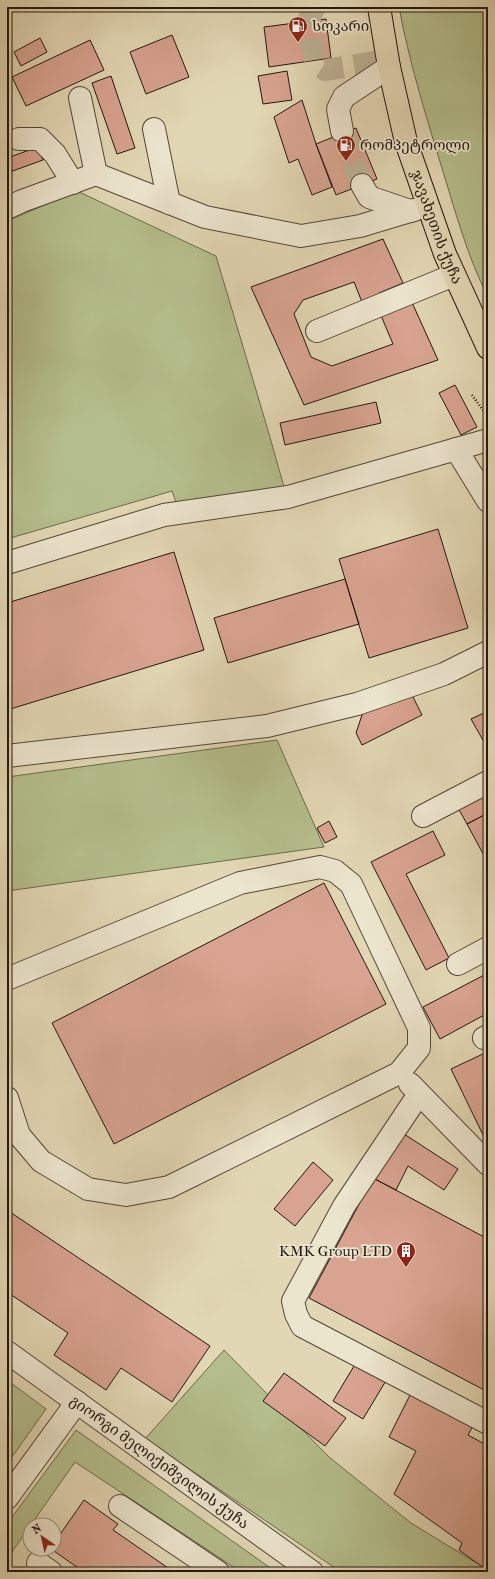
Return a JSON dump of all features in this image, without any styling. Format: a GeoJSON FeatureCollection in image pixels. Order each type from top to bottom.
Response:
{"type":"FeatureCollection","features":[{"type":"Feature","properties":{"kind":"main road","name":"ჯავახეთის ქუჩა"},"geometry":{"type":"LineString","coordinates":[[379,7],[389,67],[419,209],[454,274],[488,348]]}},
{"type":"Feature","properties":{"kind":"street"},"geometry":{"type":"LineString","coordinates":[[342,131],[338,110],[344,98],[389,67]]}},
{"type":"Feature","properties":{"kind":"street"},"geometry":{"type":"LineString","coordinates":[[80,98],[96,174]]}},
{"type":"Feature","properties":{"kind":"street"},"geometry":{"type":"LineString","coordinates":[[154,129],[170,203]]}},
{"type":"Feature","properties":{"kind":"street"},"geometry":{"type":"LineString","coordinates":[[19,139],[40,139],[55,154],[73,183]]}},
{"type":"Feature","properties":{"kind":"street"},"geometry":{"type":"LineString","coordinates":[[7,208],[96,174],[205,217],[301,236],[360,226],[419,209]]}},
{"type":"Feature","properties":{"kind":"street"},"geometry":{"type":"LineString","coordinates":[[362,185],[369,197],[419,209]]}},
{"type":"Feature","properties":{"kind":"street"},"geometry":{"type":"LineString","coordinates":[[317,331],[454,274]]}},
{"type":"Feature","properties":{"kind":"street"},"geometry":{"type":"LineString","coordinates":[[7,563],[164,515],[288,498],[488,440]]}},
{"type":"Feature","properties":{"kind":"street"},"geometry":{"type":"LineString","coordinates":[[456,449],[488,501]]}},
{"type":"Feature","properties":{"kind":"street"},"geometry":{"type":"LineString","coordinates":[[7,756],[267,726],[357,704],[444,674],[488,652]]}},
{"type":"Feature","properties":{"kind":"street"},"geometry":{"type":"LineString","coordinates":[[423,816],[488,782]]}},
{"type":"Feature","properties":{"kind":"street"},"geometry":{"type":"LineString","coordinates":[[7,980],[240,883],[320,867],[335,871],[351,884],[419,1028],[419,1048],[399,1073],[169,1187],[126,1195],[88,1189],[41,1161],[19,1136],[7,1098]]}},
{"type":"Feature","properties":{"kind":"street"},"geometry":{"type":"LineString","coordinates":[[458,964],[488,948]]}},
{"type":"Feature","properties":{"kind":"street"},"geometry":{"type":"LineString","coordinates":[[399,1073],[488,1164]]}},
{"type":"Feature","properties":{"kind":"street"},"geometry":{"type":"LineString","coordinates":[[419,1094],[344,1206],[293,1301],[296,1314],[302,1326],[488,1423]]}},
{"type":"Feature","properties":{"kind":"street","name":"გიორგი მელიქიშვილის ქუჩა"},"geometry":{"type":"LineString","coordinates":[[7,1352],[312,1572]]}},
{"type":"Feature","properties":{"kind":"street"},"geometry":{"type":"LineString","coordinates":[[7,1498],[77,1402]]}},
{"type":"Feature","properties":{"kind":"street"},"geometry":{"type":"LineString","coordinates":[[120,1506],[218,1572]]}},
{"type":"Feature","properties":{"kind":"path"},"geometry":{"type":"LineString","coordinates":[[472,395],[488,417]]}},
{"type":"Feature","properties":{"kind":"green space"},"geometry":{"type":"Polygon","coordinates":[[[399,7],[488,7],[488,297],[474,265],[451,199],[418,87],[399,7]]]}},
{"type":"Feature","properties":{"kind":"green space"},"geometry":{"type":"Polygon","coordinates":[[[77,191],[216,256],[286,494],[183,522],[172,491],[7,539],[7,221],[77,191]]]}},
{"type":"Feature","properties":{"kind":"green space"},"geometry":{"type":"Polygon","coordinates":[[[277,740],[324,847],[7,891],[7,777],[277,740]]]}},
{"type":"Feature","properties":{"kind":"green space"},"geometry":{"type":"Polygon","coordinates":[[[224,1350],[329,1457],[411,1523],[488,1570],[488,1572],[341,1572],[145,1439],[224,1350]]]}},
{"type":"Feature","properties":{"kind":"green space"},"geometry":{"type":"Polygon","coordinates":[[[7,1380],[46,1409],[12,1457],[7,1453],[7,1380]]]}},
{"type":"Feature","properties":{"kind":"green space"},"geometry":{"type":"Polygon","coordinates":[[[76,1430],[276,1572],[241,1572],[75,1462],[36,1517],[22,1517],[22,1538],[7,1559],[7,1524],[76,1430]]]}},
{"type":"Feature","properties":{"kind":"building","name":"სოკარი"},"geometry":{"type":"Polygon","coordinates":[[[326,19],[331,58],[269,67],[264,27],[326,19]]]}},
{"type":"Feature","properties":{"kind":"building"},"geometry":{"type":"Polygon","coordinates":[[[172,35],[189,77],[146,94],[130,52],[172,35]]]}},
{"type":"Feature","properties":{"kind":"building"},"geometry":{"type":"Polygon","coordinates":[[[40,38],[47,52],[21,66],[14,52],[40,38]]]}},
{"type":"Feature","properties":{"kind":"building"},"geometry":{"type":"Polygon","coordinates":[[[90,40],[104,70],[26,106],[12,77],[90,40]]]}},
{"type":"Feature","properties":{"kind":"building"},"geometry":{"type":"Polygon","coordinates":[[[287,71],[292,100],[263,104],[258,76],[287,71]]]}},
{"type":"Feature","properties":{"kind":"building"},"geometry":{"type":"Polygon","coordinates":[[[111,76],[135,148],[117,154],[92,83],[111,76]]]}},
{"type":"Feature","properties":{"kind":"building"},"geometry":{"type":"Polygon","coordinates":[[[302,100],[332,187],[312,195],[298,159],[289,163],[274,117],[302,100]]]}},
{"type":"Feature","properties":{"kind":"building","name":"რომპეტროლი"},"geometry":{"type":"Polygon","coordinates":[[[356,128],[377,179],[336,195],[316,144],[356,128]]]}},
{"type":"Feature","properties":{"kind":"building"},"geometry":{"type":"Polygon","coordinates":[[[38,147],[43,160],[7,173],[7,158],[38,147]]]}},
{"type":"Feature","properties":{"kind":"building"},"geometry":{"type":"Polygon","coordinates":[[[383,239],[403,283],[379,293],[380,296],[362,302],[354,282],[303,300],[294,314],[311,357],[332,366],[393,344],[379,311],[410,298],[438,360],[304,405],[251,287],[383,239]]]}},
{"type":"Feature","properties":{"kind":"building"},"geometry":{"type":"Polygon","coordinates":[[[455,385],[477,427],[461,435],[439,393],[455,385]]]}},
{"type":"Feature","properties":{"kind":"building"},"geometry":{"type":"Polygon","coordinates":[[[376,402],[381,423],[285,445],[280,423],[376,402]]]}},
{"type":"Feature","properties":{"kind":"building"},"geometry":{"type":"Polygon","coordinates":[[[438,529],[468,628],[369,658],[339,559],[438,529]]]}},
{"type":"Feature","properties":{"kind":"building"},"geometry":{"type":"Polygon","coordinates":[[[174,552],[204,650],[7,710],[7,603],[174,552]]]}},
{"type":"Feature","properties":{"kind":"building"},"geometry":{"type":"Polygon","coordinates":[[[345,579],[359,624],[228,663],[214,618],[345,579]]]}},
{"type":"Feature","properties":{"kind":"building"},"geometry":{"type":"Polygon","coordinates":[[[409,689],[422,715],[362,745],[356,733],[363,712],[409,689]]]}},
{"type":"Feature","properties":{"kind":"building"},"geometry":{"type":"Polygon","coordinates":[[[488,711],[488,749],[471,719],[488,711]]]}},
{"type":"Feature","properties":{"kind":"building"},"geometry":{"type":"Polygon","coordinates":[[[488,789],[488,813],[467,824],[457,806],[488,789]]]}},
{"type":"Feature","properties":{"kind":"building"},"geometry":{"type":"Polygon","coordinates":[[[488,813],[488,863],[467,824],[488,813]]]}},
{"type":"Feature","properties":{"kind":"building"},"geometry":{"type":"Polygon","coordinates":[[[329,821],[337,837],[325,843],[317,828],[329,821]]]}},
{"type":"Feature","properties":{"kind":"building"},"geometry":{"type":"Polygon","coordinates":[[[433,831],[445,855],[406,874],[449,958],[426,970],[371,862],[433,831]]]}},
{"type":"Feature","properties":{"kind":"building"},"geometry":{"type":"Polygon","coordinates":[[[324,883],[386,1004],[114,1144],[52,1023],[324,883]]]}},
{"type":"Feature","properties":{"kind":"building"},"geometry":{"type":"Polygon","coordinates":[[[488,973],[488,1013],[440,1039],[423,1007],[488,973]]]}},
{"type":"Feature","properties":{"kind":"building"},"geometry":{"type":"Polygon","coordinates":[[[485,1053],[488,1060],[488,1135],[484,1137],[451,1069],[485,1053]]]}},
{"type":"Feature","properties":{"kind":"building"},"geometry":{"type":"Polygon","coordinates":[[[404,1134],[458,1169],[444,1190],[408,1166],[396,1190],[373,1178],[404,1134]]]}},
{"type":"Feature","properties":{"kind":"building"},"geometry":{"type":"Polygon","coordinates":[[[313,1162],[333,1180],[295,1226],[274,1209],[313,1162]]]}},
{"type":"Feature","properties":{"kind":"building","name":"KMK Group LTD"},"geometry":{"type":"Polygon","coordinates":[[[373,1178],[488,1239],[488,1392],[309,1298],[373,1178]]]}},
{"type":"Feature","properties":{"kind":"building"},"geometry":{"type":"Polygon","coordinates":[[[7,1210],[210,1346],[172,1402],[121,1368],[106,1390],[54,1355],[68,1333],[7,1292],[7,1210]]]}},
{"type":"Feature","properties":{"kind":"building"},"geometry":{"type":"Polygon","coordinates":[[[357,1361],[387,1379],[363,1419],[333,1401],[357,1361]]]}},
{"type":"Feature","properties":{"kind":"building"},"geometry":{"type":"Polygon","coordinates":[[[284,1373],[346,1418],[325,1446],[263,1401],[284,1373]]]}},
{"type":"Feature","properties":{"kind":"building"},"geometry":{"type":"Polygon","coordinates":[[[411,1393],[473,1426],[468,1435],[488,1446],[488,1571],[459,1550],[462,1543],[394,1494],[416,1451],[389,1437],[411,1393]]]}},
{"type":"Feature","properties":{"kind":"building"},"geometry":{"type":"Polygon","coordinates":[[[84,1500],[118,1524],[113,1530],[174,1572],[95,1572],[89,1567],[84,1572],[62,1557],[62,1532],[84,1500]]]}},
{"type":"Feature","properties":{"kind":"tunnel"},"geometry":{"type":"LineString","coordinates":[[315,7],[308,21],[315,60],[319,66],[325,70],[388,60]]}},
{"type":"Feature","properties":{"kind":"tunnel"},"geometry":{"type":"LineString","coordinates":[[342,131],[362,185]]}},
{"type":"Feature","properties":{"kind":"place","name":"სოკარი"},"geometry":{"type":"Point","coordinates":[298,43]}},
{"type":"Feature","properties":{"kind":"place","name":"რომპეტროლი"},"geometry":{"type":"Point","coordinates":[346,162]}},
{"type":"Feature","properties":{"kind":"place","name":"KMK Group LTD"},"geometry":{"type":"Point","coordinates":[406,1268]}}]}
